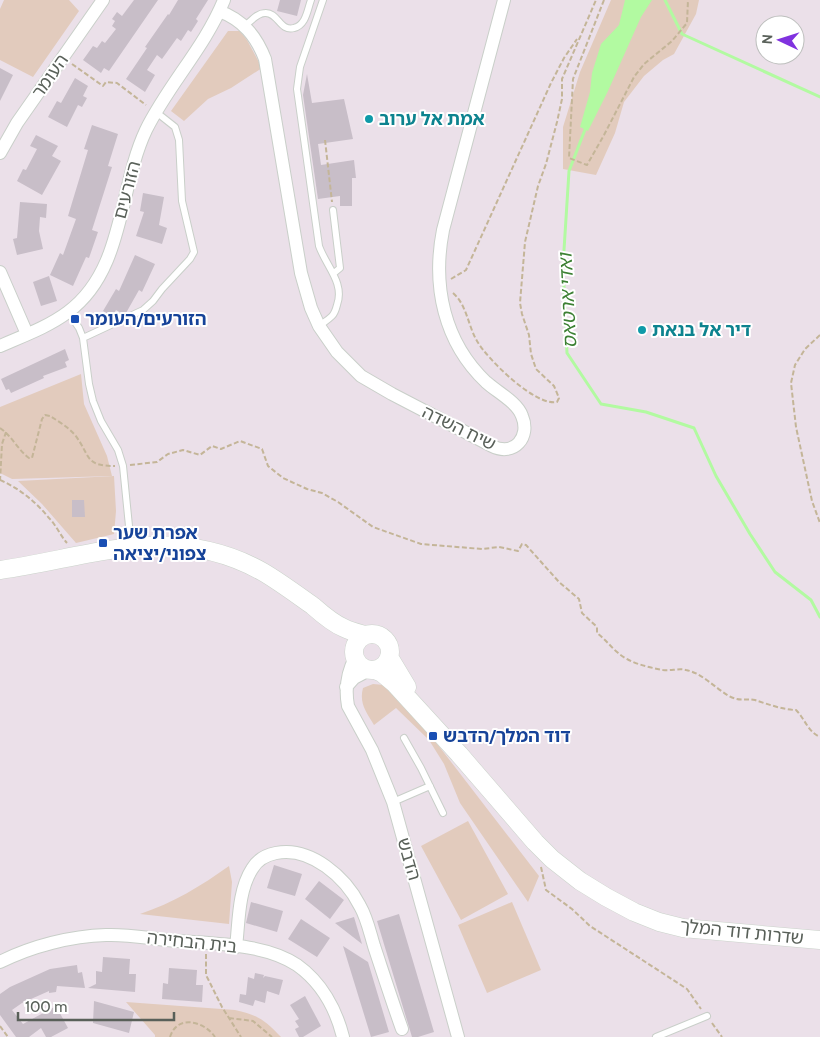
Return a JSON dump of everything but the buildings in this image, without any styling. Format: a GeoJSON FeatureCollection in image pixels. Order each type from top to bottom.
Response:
{"type":"FeatureCollection","features":[{"type":"Feature","properties":{"kind":"street","name":"העומר"},"geometry":{"type":"LineString","coordinates":[[0,154],[17,123],[103,0]]}},
{"type":"Feature","properties":{"kind":"street","name":"שיח השדה"},"geometry":{"type":"LineString","coordinates":[[222,5],[245,26],[259,45],[268,67],[300,273],[319,326],[348,364],[376,386],[496,448],[506,450],[512,449],[520,442],[524,421],[513,404],[478,374],[466,360],[449,328],[443,311],[439,287],[438,262],[443,230],[504,0]]}},
{"type":"Feature","properties":{"kind":"street","name":"הזורעים"},"geometry":{"type":"LineString","coordinates":[[0,346],[68,312],[89,292],[104,266],[112,246],[138,151],[146,131],[222,5]]}},
{"type":"Feature","properties":{"kind":"street"},"geometry":{"type":"LineString","coordinates":[[0,272],[27,334]]}},
{"type":"Feature","properties":{"kind":"street"},"geometry":{"type":"LineString","coordinates":[[0,570],[31,566],[76,555],[131,546],[176,546],[224,554],[262,571],[334,623],[365,635],[378,635],[386,640],[390,648],[389,657],[384,665],[354,678],[346,687]]}},
{"type":"Feature","properties":{"kind":"street"},"geometry":{"type":"LineString","coordinates":[[0,578],[31,566]]}},
{"type":"Feature","properties":{"kind":"street"},"geometry":{"type":"LineString","coordinates":[[334,623],[360,666],[372,670]]}},
{"type":"Feature","properties":{"kind":"street"},"geometry":{"type":"LineString","coordinates":[[354,655],[357,642],[365,635]]}},
{"type":"Feature","properties":{"kind":"street","name":"הדבש"},"geometry":{"type":"LineString","coordinates":[[354,655],[346,687],[348,706],[372,750],[393,802],[458,1037]]}},
{"type":"Feature","properties":{"kind":"street","name":"שדרות דוד המלך"},"geometry":{"type":"LineString","coordinates":[[389,657],[406,685],[459,754]]}},
{"type":"Feature","properties":{"kind":"street","name":"שדרות דוד המלך"},"geometry":{"type":"LineString","coordinates":[[372,670],[382,673],[394,683],[459,754],[535,842],[552,859],[580,881],[634,912],[683,928],[820,940]]}},
{"type":"Feature","properties":{"kind":"street"},"geometry":{"type":"LineString","coordinates":[[236,947],[243,894],[249,875],[257,863],[268,855],[281,852],[296,852],[311,858],[327,868],[342,882],[361,908],[402,1029]]}},
{"type":"Feature","properties":{"kind":"street","name":"בית הבחירה"},"geometry":{"type":"LineString","coordinates":[[0,962],[35,948],[112,934],[236,947],[274,954],[296,965],[314,980],[329,999],[339,1021],[343,1037]]}},
{"type":"Feature","properties":{"kind":"lane"},"geometry":{"type":"LineString","coordinates":[[245,26],[259,14],[264,13],[276,18],[284,28],[298,27],[302,25],[305,19],[311,0]]}},
{"type":"Feature","properties":{"kind":"lane"},"geometry":{"type":"LineString","coordinates":[[319,326],[334,315],[340,290],[334,273],[319,246],[297,89],[300,67],[323,0]]}},
{"type":"Feature","properties":{"kind":"lane"},"geometry":{"type":"LineString","coordinates":[[84,338],[143,310],[153,302],[194,252],[182,201],[179,140],[176,127],[156,112]]}},
{"type":"Feature","properties":{"kind":"lane"},"geometry":{"type":"LineString","coordinates":[[333,210],[340,268],[334,273]]}},
{"type":"Feature","properties":{"kind":"lane"},"geometry":{"type":"LineString","coordinates":[[68,312],[84,338],[89,384],[94,401],[101,421],[118,450],[123,466],[131,546]]}},
{"type":"Feature","properties":{"kind":"lane"},"geometry":{"type":"LineString","coordinates":[[404,738],[443,813]]}},
{"type":"Feature","properties":{"kind":"lane"},"geometry":{"type":"LineString","coordinates":[[393,802],[430,786]]}},
{"type":"Feature","properties":{"kind":"lane"},"geometry":{"type":"LineString","coordinates":[[656,1037],[707,1016]]}},
{"type":"Feature","properties":{"kind":"path"},"geometry":{"type":"LineString","coordinates":[[439,287],[450,291],[457,297],[477,342],[510,378],[540,400],[552,403],[557,402],[559,398],[554,386],[536,369],[530,354],[529,335],[520,303],[525,242],[538,186],[557,122],[562,99],[562,79],[596,0]]}},
{"type":"Feature","properties":{"kind":"path"},"geometry":{"type":"LineString","coordinates":[[604,0],[573,79],[568,158],[587,165],[634,77],[644,64],[672,41],[687,23],[688,0]]}},
{"type":"Feature","properties":{"kind":"path"},"geometry":{"type":"LineString","coordinates":[[439,287],[466,270],[551,83],[564,58],[580,35]]}},
{"type":"Feature","properties":{"kind":"path"},"geometry":{"type":"LineString","coordinates":[[63,58],[103,86],[106,82],[117,83],[156,112]]}},
{"type":"Feature","properties":{"kind":"path"},"geometry":{"type":"LineString","coordinates":[[325,140],[333,210]]}},
{"type":"Feature","properties":{"kind":"path"},"geometry":{"type":"LineString","coordinates":[[820,335],[805,350],[795,365],[791,383],[796,427],[812,501],[820,523]]}},
{"type":"Feature","properties":{"kind":"path"},"geometry":{"type":"LineString","coordinates":[[0,428],[6,432],[22,453],[32,458],[42,419],[45,415],[50,416],[74,434],[86,454],[98,465],[123,466],[157,462],[168,454],[183,450],[200,455],[212,446],[221,449],[240,441],[262,449],[268,466],[283,478],[307,489],[322,493],[338,502],[372,527],[405,539],[421,544],[482,549],[499,547],[518,550],[522,544],[526,545],[559,582],[579,599],[582,613],[597,627],[597,633],[617,652],[647,667],[666,670],[687,670],[728,695],[740,700],[753,700],[780,706],[787,710],[796,710],[804,718],[813,734],[820,737]]}},
{"type":"Feature","properties":{"kind":"path"},"geometry":{"type":"LineString","coordinates":[[6,432],[2,444],[0,480],[12,485],[50,518],[76,555]]}},
{"type":"Feature","properties":{"kind":"path"},"geometry":{"type":"LineString","coordinates":[[535,842],[546,890],[572,909],[590,926],[687,989],[722,1037]]}},
{"type":"Feature","properties":{"kind":"path"},"geometry":{"type":"LineString","coordinates":[[206,944],[206,975],[241,1037]]}},
{"type":"Feature","properties":{"kind":"path"},"geometry":{"type":"LineString","coordinates":[[229,1018],[253,1021],[272,1037]]}},
{"type":"Feature","properties":{"kind":"path"},"geometry":{"type":"LineString","coordinates":[[170,1037],[175,1027],[182,1022],[190,1022],[201,1025],[212,1032],[215,1037]]}},
{"type":"Feature","properties":{"kind":"path"},"geometry":{"type":"LineString","coordinates":[[0,1026],[8,1037]]}},
{"type":"Feature","properties":{"kind":"shaded area"},"geometry":{"type":"Polygon","coordinates":[[[4,0],[69,0],[79,11],[33,77],[0,60],[0,9],[4,0]]]}},
{"type":"Feature","properties":{"kind":"shaded area"},"geometry":{"type":"Polygon","coordinates":[[[611,0],[699,0],[696,14],[674,54],[663,60],[644,76],[624,102],[615,133],[596,175],[563,169],[563,127],[580,72],[611,0]]]}},
{"type":"Feature","properties":{"kind":"shaded area"},"geometry":{"type":"Polygon","coordinates":[[[625,0],[652,0],[641,17],[588,131],[580,127],[590,92],[592,73],[601,44],[619,25],[625,0]]]}},
{"type":"Feature","properties":{"kind":"shaded area"},"geometry":{"type":"Polygon","coordinates":[[[228,31],[240,31],[262,68],[231,88],[208,99],[184,121],[171,111],[228,31]]]}},
{"type":"Feature","properties":{"kind":"shaded area"},"geometry":{"type":"Polygon","coordinates":[[[81,374],[84,404],[107,456],[112,476],[12,479],[0,473],[0,407],[81,374]]]}},
{"type":"Feature","properties":{"kind":"shaded area"},"geometry":{"type":"Polygon","coordinates":[[[114,476],[116,511],[114,534],[76,543],[42,504],[18,481],[114,476]]]}},
{"type":"Feature","properties":{"kind":"shaded area"},"geometry":{"type":"Polygon","coordinates":[[[373,684],[384,685],[428,732],[539,876],[528,902],[460,803],[444,764],[429,740],[396,708],[374,725],[364,707],[362,698],[363,688],[373,684]]]}},
{"type":"Feature","properties":{"kind":"shaded area"},"geometry":{"type":"Polygon","coordinates":[[[468,821],[508,894],[461,920],[421,846],[468,821]]]}},
{"type":"Feature","properties":{"kind":"shaded area"},"geometry":{"type":"Polygon","coordinates":[[[229,866],[232,882],[229,924],[140,914],[164,905],[229,866]]]}},
{"type":"Feature","properties":{"kind":"shaded area"},"geometry":{"type":"Polygon","coordinates":[[[512,902],[541,970],[487,993],[458,925],[512,902]]]}},
{"type":"Feature","properties":{"kind":"shaded area"},"geometry":{"type":"Polygon","coordinates":[[[126,1002],[235,1010],[261,1019],[281,1037],[155,1037],[126,1002]]]}},
{"type":"Feature","properties":{"kind":"waterway"},"geometry":{"type":"LineString","coordinates":[[665,0],[682,34],[820,97]]}},
{"type":"Feature","properties":{"kind":"waterway","name":"ואדי ארטאס"},"geometry":{"type":"LineString","coordinates":[[586,127],[569,171],[563,266],[567,353],[601,404],[646,412],[694,428],[716,476],[775,572],[811,600],[820,617]]}},
{"type":"Feature","properties":{"kind":"place","name":"אמת אל ערוב"},"geometry":{"type":"Point","coordinates":[369,119]}},
{"type":"Feature","properties":{"kind":"place","name":"הזורעים/העומר"},"geometry":{"type":"Point","coordinates":[75,319]}},
{"type":"Feature","properties":{"kind":"place","name":"דיר אל בנאת"},"geometry":{"type":"Point","coordinates":[642,330]}},
{"type":"Feature","properties":{"kind":"place","name":"אפרת שער צפוני/יציאה"},"geometry":{"type":"Point","coordinates":[103,543]}},
{"type":"Feature","properties":{"kind":"place","name":"דוד המלך/הדבש"},"geometry":{"type":"Point","coordinates":[433,736]}}]}
